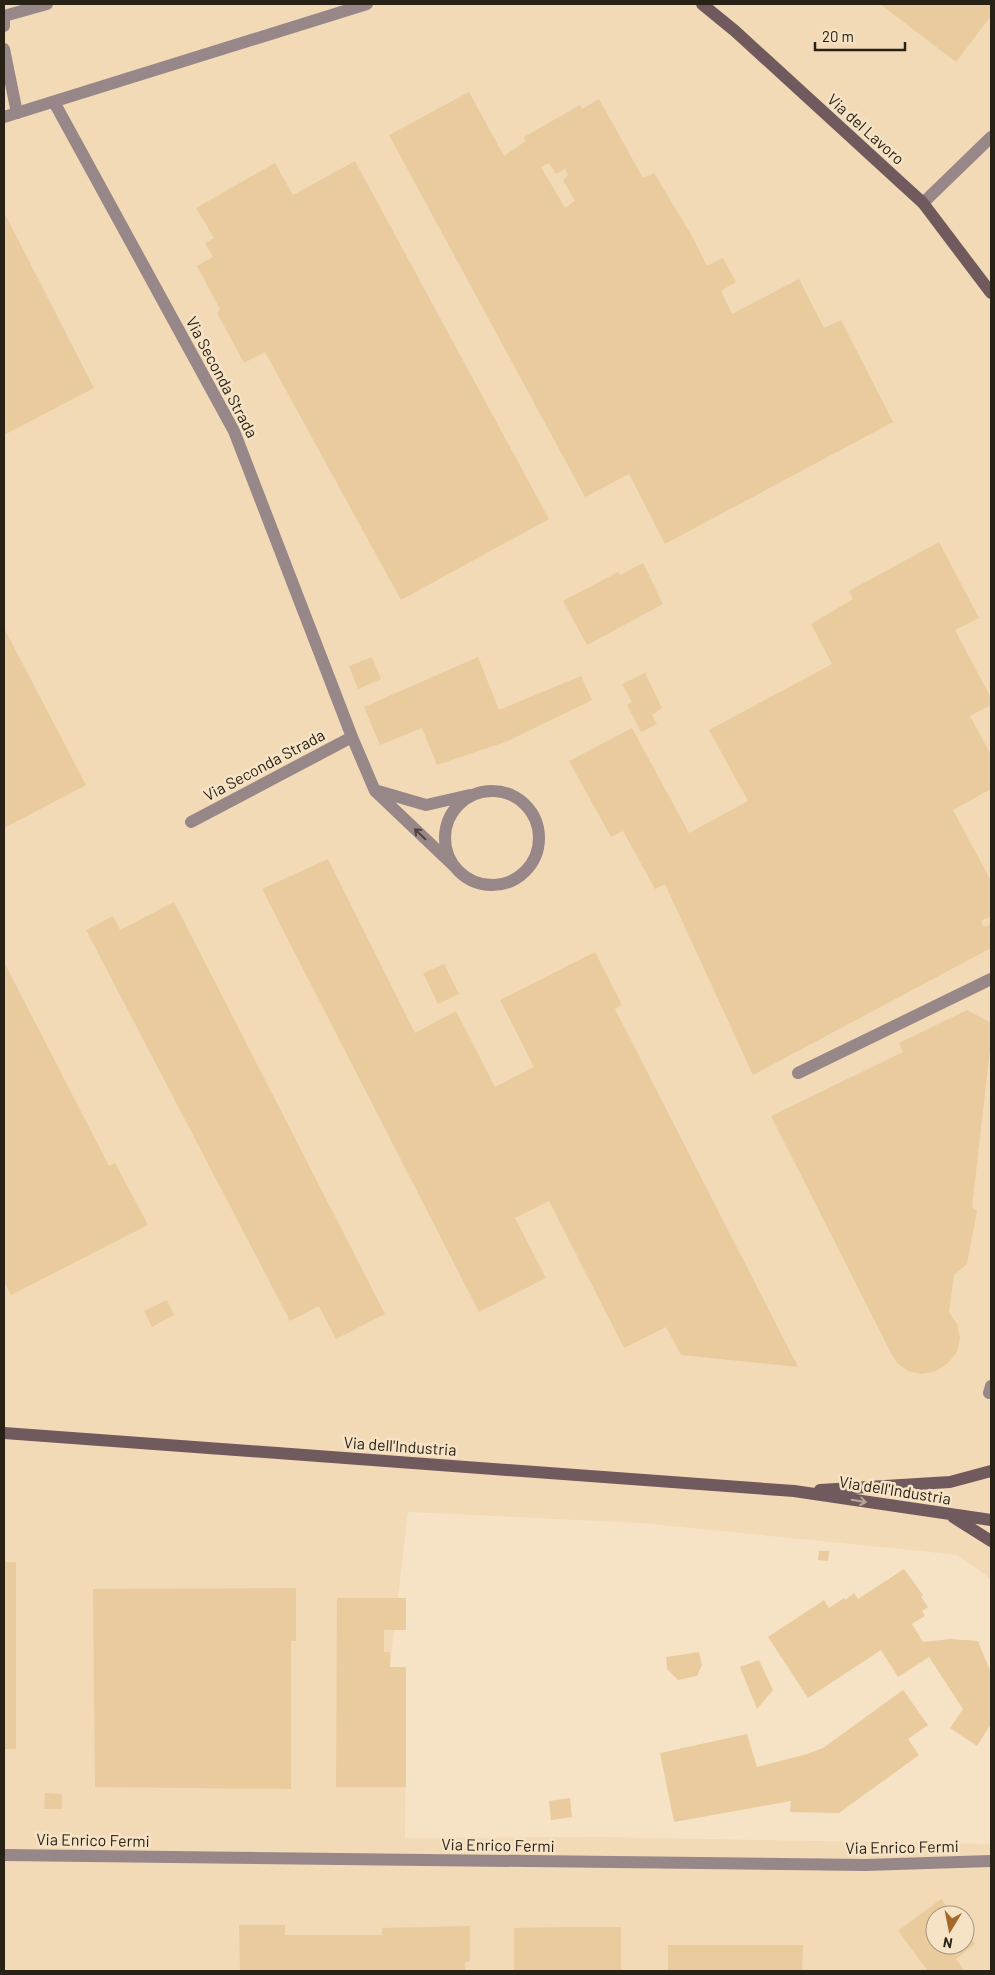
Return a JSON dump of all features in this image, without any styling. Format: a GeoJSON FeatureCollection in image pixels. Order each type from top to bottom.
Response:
{"type":"FeatureCollection","features":[{"type":"Feature","properties":{"kind":"main road","name":"Via del Lavoro"},"geometry":{"type":"LineString","coordinates":[[702,4],[735,31],[923,203],[991,293]]}},
{"type":"Feature","properties":{"kind":"main road","name":"Via dell'Industria"},"geometry":{"type":"LineString","coordinates":[[4,1433],[794,1491],[991,1520]]}},
{"type":"Feature","properties":{"kind":"main road","name":"Via dell'Industria"},"geometry":{"type":"LineString","coordinates":[[794,1491],[950,1482],[991,1471]]}},
{"type":"Feature","properties":{"kind":"main road"},"geometry":{"type":"LineString","coordinates":[[951,1515],[991,1541]]}},
{"type":"Feature","properties":{"kind":"street"},"geometry":{"type":"LineString","coordinates":[[4,26],[4,16],[47,4]]}},
{"type":"Feature","properties":{"kind":"street"},"geometry":{"type":"LineString","coordinates":[[4,117],[367,4]]}},
{"type":"Feature","properties":{"kind":"street"},"geometry":{"type":"LineString","coordinates":[[4,49],[17,113]]}},
{"type":"Feature","properties":{"kind":"street","name":"Via Seconda Strada"},"geometry":{"type":"LineString","coordinates":[[54,102],[234,431],[352,737],[375,791],[468,878],[483,884],[499,885],[514,880],[527,870],[535,857],[539,842],[538,827],[532,813],[522,802],[509,794],[480,793],[426,805],[375,791]]}},
{"type":"Feature","properties":{"kind":"street"},"geometry":{"type":"LineString","coordinates":[[923,203],[991,137]]}},
{"type":"Feature","properties":{"kind":"street","name":"Via Seconda Strada"},"geometry":{"type":"LineString","coordinates":[[191,822],[352,737]]}},
{"type":"Feature","properties":{"kind":"street"},"geometry":{"type":"LineString","coordinates":[[456,868],[446,846],[445,838],[448,822],[455,810],[466,799],[480,793]]}},
{"type":"Feature","properties":{"kind":"street"},"geometry":{"type":"LineString","coordinates":[[798,1073],[991,979]]}},
{"type":"Feature","properties":{"kind":"street","name":"Via Enrico Fermi"},"geometry":{"type":"LineString","coordinates":[[4,1855],[865,1865],[991,1861]]}},
{"type":"Feature","properties":{"kind":"shaded area"},"geometry":{"type":"Polygon","coordinates":[[[4,4],[991,4],[991,1579],[957,1555],[640,1523],[408,1512],[390,1667],[390,1689],[406,1689],[405,1838],[599,1837],[991,1844],[991,1971],[4,1971],[4,4]]]}},
{"type":"Feature","properties":{"kind":"building"},"geometry":{"type":"Polygon","coordinates":[[[880,4],[991,4],[991,16],[956,62],[880,4]]]}},
{"type":"Feature","properties":{"kind":"building"},"geometry":{"type":"Polygon","coordinates":[[[469,92],[504,156],[526,141],[524,137],[580,105],[582,109],[599,99],[643,178],[654,173],[693,238],[707,266],[723,258],[736,282],[721,291],[732,314],[799,279],[824,328],[841,320],[893,422],[665,544],[629,474],[585,497],[389,135],[469,92]],[[549,163],[541,167],[565,208],[575,201],[563,180],[568,175],[565,169],[556,174],[549,163]]]}},
{"type":"Feature","properties":{"kind":"building"},"geometry":{"type":"Polygon","coordinates":[[[355,161],[549,519],[401,600],[265,352],[244,363],[217,313],[220,309],[197,266],[213,257],[205,243],[214,238],[196,208],[275,163],[293,195],[355,161]]]}},
{"type":"Feature","properties":{"kind":"building"},"geometry":{"type":"Polygon","coordinates":[[[6,216],[94,388],[4,435],[4,217],[6,216]]]}},
{"type":"Feature","properties":{"kind":"building"},"geometry":{"type":"Polygon","coordinates":[[[939,542],[979,618],[955,630],[991,698],[991,705],[970,716],[991,755],[991,789],[953,810],[991,881],[991,916],[981,921],[984,927],[991,924],[991,948],[753,1075],[665,884],[655,889],[623,831],[611,837],[569,761],[632,728],[689,833],[748,801],[709,730],[832,664],[811,624],[853,599],[849,591],[939,542]]]}},
{"type":"Feature","properties":{"kind":"building"},"geometry":{"type":"Polygon","coordinates":[[[643,563],[663,604],[587,645],[563,601],[618,572],[620,575],[643,563]]]}},
{"type":"Feature","properties":{"kind":"building"},"geometry":{"type":"Polygon","coordinates":[[[4,628],[86,785],[4,828],[4,628]]]}},
{"type":"Feature","properties":{"kind":"building"},"geometry":{"type":"Polygon","coordinates":[[[372,657],[381,679],[358,689],[349,666],[372,657]]]}},
{"type":"Feature","properties":{"kind":"building"},"geometry":{"type":"Polygon","coordinates":[[[478,657],[499,710],[581,676],[592,700],[508,741],[437,765],[422,728],[380,745],[364,707],[478,657]]]}},
{"type":"Feature","properties":{"kind":"building"},"geometry":{"type":"Polygon","coordinates":[[[645,673],[662,708],[652,715],[657,724],[641,732],[627,705],[632,702],[622,684],[645,673]]]}},
{"type":"Feature","properties":{"kind":"building"},"geometry":{"type":"Polygon","coordinates":[[[328,859],[415,1033],[456,1011],[495,1087],[534,1067],[500,1000],[595,952],[622,1005],[615,1009],[798,1367],[681,1355],[666,1327],[624,1348],[549,1201],[515,1218],[546,1278],[479,1312],[262,889],[328,859]]]}},
{"type":"Feature","properties":{"kind":"building"},"geometry":{"type":"Polygon","coordinates":[[[174,902],[385,1314],[336,1339],[319,1306],[290,1321],[86,930],[113,916],[120,930],[174,902]]]}},
{"type":"Feature","properties":{"kind":"building"},"geometry":{"type":"Polygon","coordinates":[[[4,962],[109,1166],[115,1163],[148,1225],[11,1295],[4,1281],[4,962]]]}},
{"type":"Feature","properties":{"kind":"building"},"geometry":{"type":"Polygon","coordinates":[[[444,964],[459,994],[438,1004],[423,973],[444,964]]]}},
{"type":"Feature","properties":{"kind":"building"},"geometry":{"type":"Polygon","coordinates":[[[967,1010],[991,1023],[991,1041],[972,1207],[977,1211],[967,1264],[954,1275],[949,1312],[957,1324],[960,1338],[957,1352],[948,1363],[936,1371],[922,1374],[908,1371],[897,1363],[891,1353],[771,1116],[903,1052],[899,1043],[967,1010]]]}},
{"type":"Feature","properties":{"kind":"building"},"geometry":{"type":"Polygon","coordinates":[[[167,1300],[174,1315],[152,1327],[144,1311],[167,1300]]]}},
{"type":"Feature","properties":{"kind":"building"},"geometry":{"type":"Polygon","coordinates":[[[819,1551],[829,1551],[828,1561],[818,1560],[819,1551]]]}},
{"type":"Feature","properties":{"kind":"building"},"geometry":{"type":"Polygon","coordinates":[[[4,1562],[16,1562],[16,1749],[4,1749],[4,1562]]]}},
{"type":"Feature","properties":{"kind":"building"},"geometry":{"type":"Polygon","coordinates":[[[904,1569],[923,1595],[921,1597],[928,1607],[922,1611],[925,1616],[912,1624],[923,1642],[950,1639],[978,1641],[991,1673],[991,1724],[977,1746],[950,1728],[963,1709],[929,1657],[898,1677],[881,1650],[808,1698],[768,1637],[824,1600],[829,1608],[854,1593],[858,1599],[904,1569]]]}},
{"type":"Feature","properties":{"kind":"building"},"geometry":{"type":"Polygon","coordinates":[[[296,1588],[296,1641],[291,1641],[291,1789],[95,1787],[93,1589],[296,1588]]]}},
{"type":"Feature","properties":{"kind":"building"},"geometry":{"type":"Polygon","coordinates":[[[337,1598],[406,1598],[406,1630],[384,1630],[384,1652],[390,1652],[390,1667],[406,1667],[406,1787],[336,1787],[337,1598]]]}},
{"type":"Feature","properties":{"kind":"building"},"geometry":{"type":"Polygon","coordinates":[[[699,1652],[702,1665],[697,1676],[678,1680],[667,1669],[666,1657],[699,1652]]]}},
{"type":"Feature","properties":{"kind":"building"},"geometry":{"type":"Polygon","coordinates":[[[759,1660],[773,1690],[757,1709],[740,1667],[759,1660]]]}},
{"type":"Feature","properties":{"kind":"building"},"geometry":{"type":"Polygon","coordinates":[[[903,1690],[928,1725],[908,1739],[919,1755],[839,1813],[790,1812],[791,1801],[674,1822],[660,1753],[747,1734],[757,1767],[823,1748],[903,1690]]]}},
{"type":"Feature","properties":{"kind":"building"},"geometry":{"type":"Polygon","coordinates":[[[45,1793],[62,1794],[62,1809],[44,1809],[45,1793]]]}},
{"type":"Feature","properties":{"kind":"building"},"geometry":{"type":"Polygon","coordinates":[[[570,1798],[572,1817],[551,1820],[549,1801],[570,1798]]]}},
{"type":"Feature","properties":{"kind":"building"},"geometry":{"type":"Polygon","coordinates":[[[941,1899],[946,1905],[933,1905],[941,1899]]]}},
{"type":"Feature","properties":{"kind":"building"},"geometry":{"type":"Polygon","coordinates":[[[925,1911],[925,1955],[961,1955],[956,1959],[965,1971],[928,1971],[898,1931],[925,1911]]]}},
{"type":"Feature","properties":{"kind":"building"},"geometry":{"type":"Polygon","coordinates":[[[239,1925],[285,1925],[285,1935],[382,1935],[382,1928],[470,1926],[470,1962],[465,1962],[465,1971],[240,1971],[239,1925]]]}},
{"type":"Feature","properties":{"kind":"building"},"geometry":{"type":"Polygon","coordinates":[[[621,1927],[621,1971],[514,1971],[514,1928],[621,1927]]]}},
{"type":"Feature","properties":{"kind":"building"},"geometry":{"type":"Polygon","coordinates":[[[668,1945],[803,1945],[802,1971],[668,1971],[668,1945]]]}}]}
